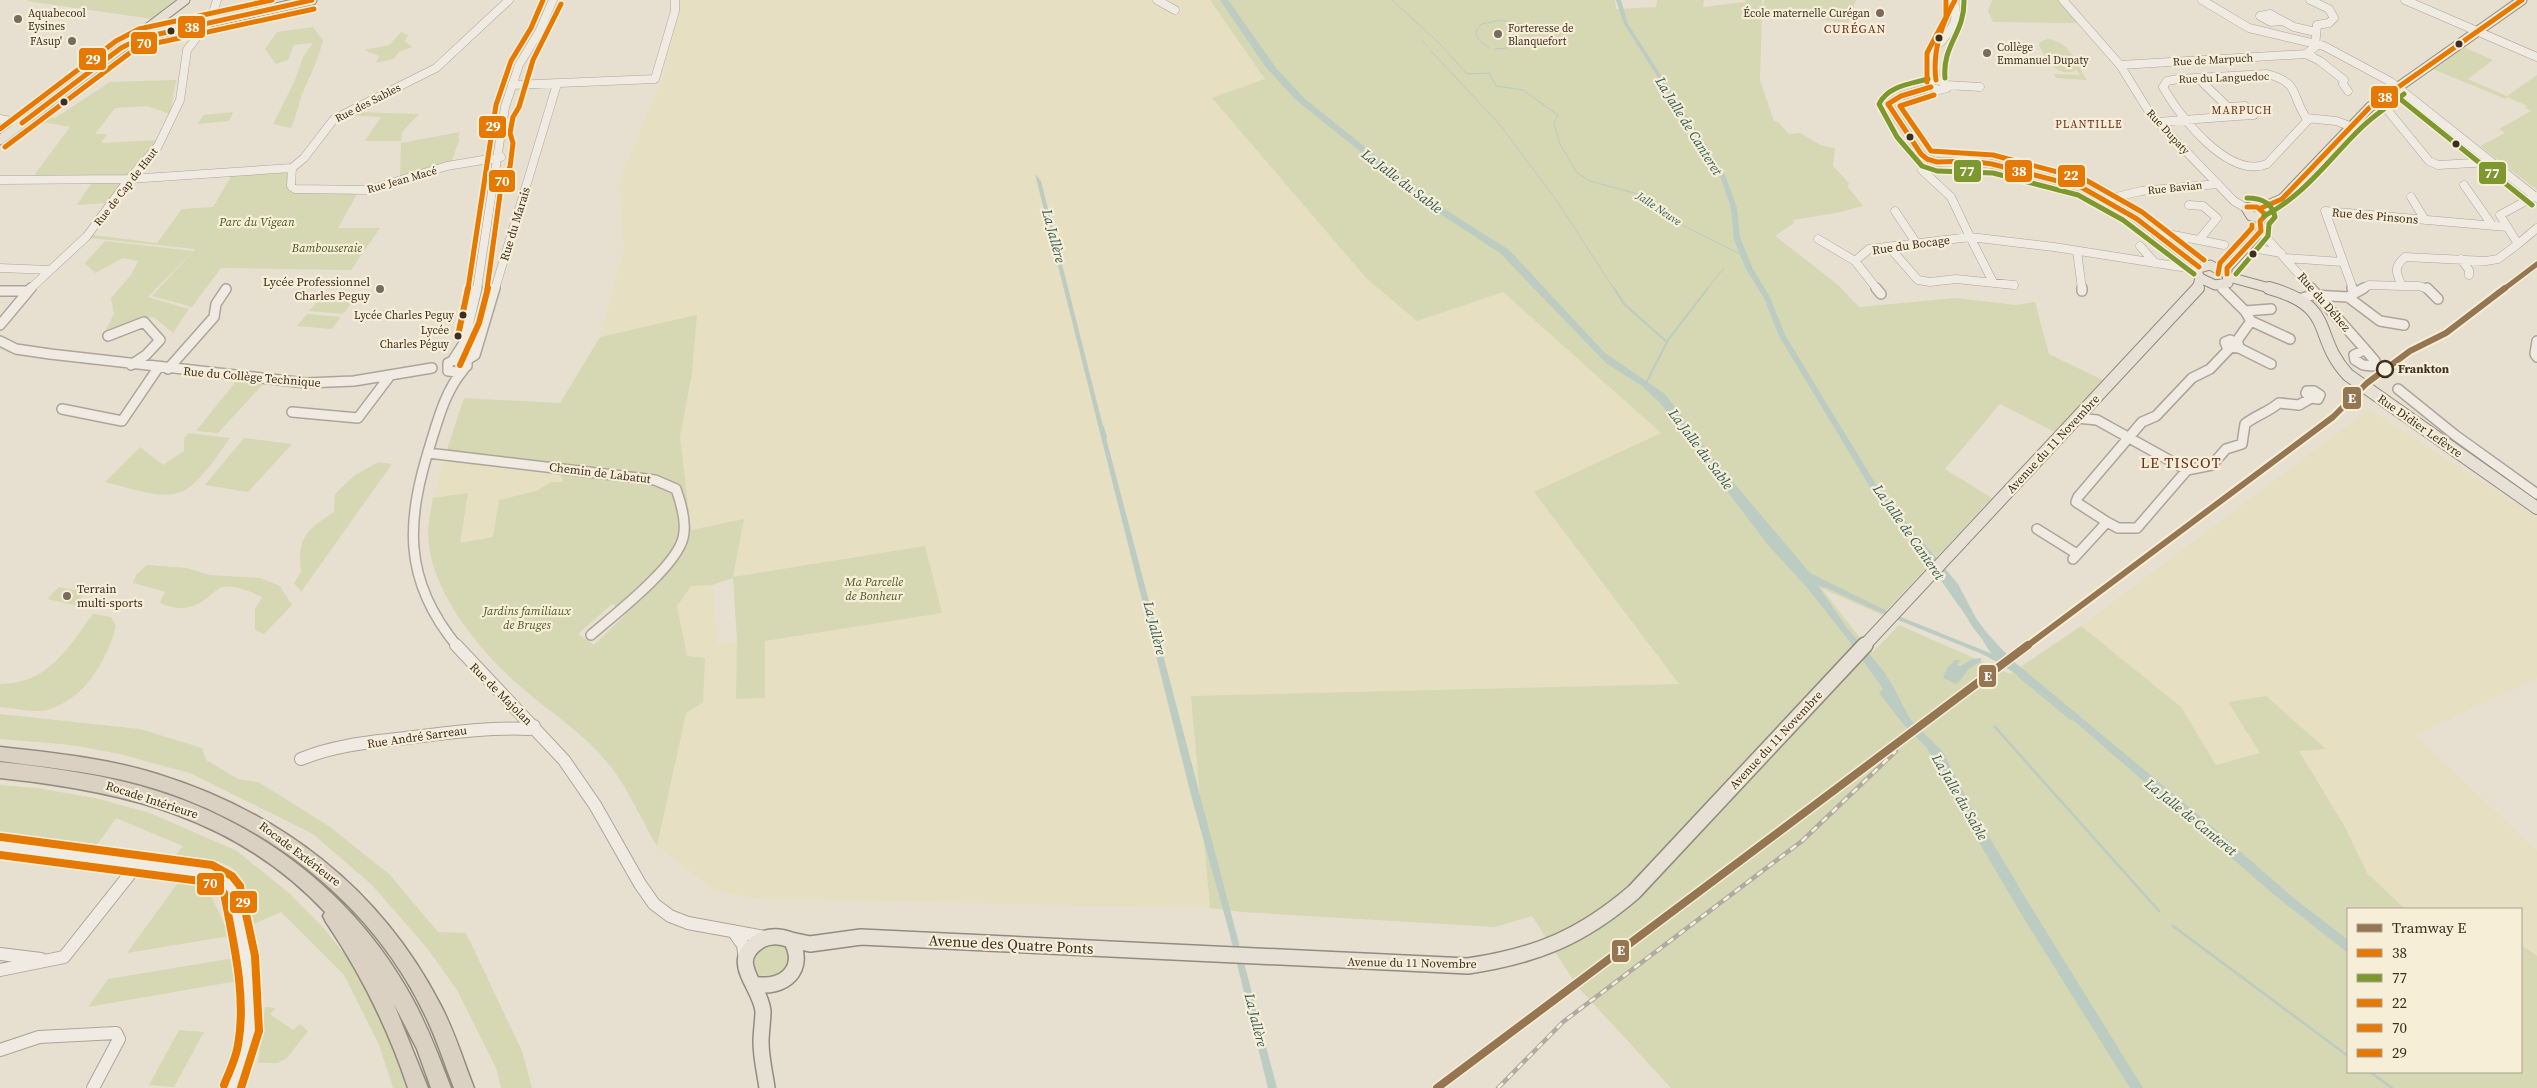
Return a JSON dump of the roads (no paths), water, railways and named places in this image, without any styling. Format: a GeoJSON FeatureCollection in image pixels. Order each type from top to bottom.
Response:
{"type":"FeatureCollection","features":[{"type":"Feature","properties":{"kind":"highway","name":"Rocade Extérieure"},"geometry":{"type":"LineString","coordinates":[[0,754],[91,765],[157,781],[236,811],[275,834],[327,871],[351,893],[392,943],[428,1000],[466,1088]]}},
{"type":"Feature","properties":{"kind":"highway","name":"Rocade Intérieure"},"geometry":{"type":"LineString","coordinates":[[0,770],[90,781],[176,806],[208,818],[240,834],[265,850],[307,883],[356,930],[384,970],[421,1034],[442,1088]]}},
{"type":"Feature","properties":{"kind":"highway"},"geometry":{"type":"LineString","coordinates":[[307,883],[348,940],[376,984],[388,1009],[418,1088]]}},
{"type":"Feature","properties":{"kind":"main road"},"geometry":{"type":"LineString","coordinates":[[0,140],[121,48],[144,35],[185,0]]}},
{"type":"Feature","properties":{"kind":"main road"},"geometry":{"type":"LineString","coordinates":[[144,35],[312,0]]}},
{"type":"Feature","properties":{"kind":"main road"},"geometry":{"type":"LineString","coordinates":[[2247,211],[2261,213],[2282,199],[2350,126],[2380,101],[2522,0]]}},
{"type":"Feature","properties":{"kind":"main road"},"geometry":{"type":"LineString","coordinates":[[2198,284],[2196,272],[2199,267],[2223,264],[2256,228],[2255,222],[2247,211]]}},
{"type":"Feature","properties":{"kind":"main road"},"geometry":{"type":"LineString","coordinates":[[2223,281],[2227,268],[2260,234],[2261,213]]}},
{"type":"Feature","properties":{"kind":"main road"},"geometry":{"type":"LineString","coordinates":[[2210,266],[2220,269],[2223,281]]}},
{"type":"Feature","properties":{"kind":"main road","name":"Rue Didier Lefèvre"},"geometry":{"type":"LineString","coordinates":[[2223,281],[2280,290],[2298,300],[2318,316],[2337,362],[2356,381],[2537,508]]}},
{"type":"Feature","properties":{"kind":"main road","name":"Avenue du 11 Novembre"},"geometry":{"type":"LineString","coordinates":[[1238,956],[1468,966],[1522,957],[1580,934],[1600,922],[1634,892],[1893,616],[2087,408],[2198,284],[2223,281]]}},
{"type":"Feature","properties":{"kind":"main road"},"geometry":{"type":"LineString","coordinates":[[754,984],[768,987],[788,977],[798,954],[791,940],[777,936],[768,937],[753,947],[745,962],[746,975],[754,984],[762,1008],[761,1044],[767,1088]]}},
{"type":"Feature","properties":{"kind":"main road","name":"Avenue des Quatre Ponts"},"geometry":{"type":"LineString","coordinates":[[791,940],[810,944],[862,937],[1238,956]]}},
{"type":"Feature","properties":{"kind":"main road"},"geometry":{"type":"LineString","coordinates":[[762,1008],[772,992],[788,977],[807,954],[835,940]]}},
{"type":"Feature","properties":{"kind":"street","name":"Rue de Cap de Haut"},"geometry":{"type":"LineString","coordinates":[[0,325],[28,291],[87,236],[129,179],[158,146],[180,100],[187,50],[206,23],[211,19],[217,0]]}},
{"type":"Feature","properties":{"kind":"street","name":"Rue des Sables"},"geometry":{"type":"LineString","coordinates":[[292,168],[304,158],[334,118],[436,68],[509,0]]}},
{"type":"Feature","properties":{"kind":"street"},"geometry":{"type":"LineString","coordinates":[[452,382],[446,367],[464,343],[474,309],[494,177],[501,166],[499,157],[504,143],[501,134],[505,114],[525,57],[553,0]]}},
{"type":"Feature","properties":{"kind":"street"},"geometry":{"type":"LineString","coordinates":[[515,85],[655,79],[675,11],[675,0]]}},
{"type":"Feature","properties":{"kind":"street"},"geometry":{"type":"LineString","coordinates":[[1157,0],[1175,10]]}},
{"type":"Feature","properties":{"kind":"street"},"geometry":{"type":"LineString","coordinates":[[1933,84],[1933,69],[1943,28],[1954,0]]}},
{"type":"Feature","properties":{"kind":"street"},"geometry":{"type":"LineString","coordinates":[[1940,42],[1952,30],[1956,16],[1954,0]]}},
{"type":"Feature","properties":{"kind":"street","name":"Rue Dupaty"},"geometry":{"type":"LineString","coordinates":[[2063,0],[2120,65],[2141,103],[2157,122],[2236,203],[2247,211]]}},
{"type":"Feature","properties":{"kind":"street"},"geometry":{"type":"LineString","coordinates":[[2202,0],[2248,28],[2315,44],[2399,87],[2536,197],[2500,214],[2486,214]]}},
{"type":"Feature","properties":{"kind":"street"},"geometry":{"type":"LineString","coordinates":[[2310,0],[2324,6],[2334,18],[2329,23],[2317,25],[2315,47],[2306,54],[2320,61],[2344,80],[2343,84],[2348,91]]}},
{"type":"Feature","properties":{"kind":"street"},"geometry":{"type":"LineString","coordinates":[[2405,0],[2537,58]]}},
{"type":"Feature","properties":{"kind":"street"},"geometry":{"type":"LineString","coordinates":[[1947,14],[1956,16]]}},
{"type":"Feature","properties":{"kind":"street"},"geometry":{"type":"LineString","coordinates":[[2282,21],[2294,27],[2316,32]]}},
{"type":"Feature","properties":{"kind":"street"},"geometry":{"type":"LineString","coordinates":[[1943,28],[1952,30]]}},
{"type":"Feature","properties":{"kind":"street","name":"Rue de Marpuch"},"geometry":{"type":"LineString","coordinates":[[2120,65],[2306,54]]}},
{"type":"Feature","properties":{"kind":"street","name":"Rue du Languedoc"},"geometry":{"type":"LineString","coordinates":[[2188,120],[2164,87],[2168,81],[2263,74],[2276,76],[2293,87],[2306,118]]}},
{"type":"Feature","properties":{"kind":"street"},"geometry":{"type":"LineString","coordinates":[[2198,78],[2237,116]]}},
{"type":"Feature","properties":{"kind":"street","name":"Rue du Marais"},"geometry":{"type":"LineString","coordinates":[[466,364],[475,355],[557,84]]}},
{"type":"Feature","properties":{"kind":"street"},"geometry":{"type":"LineString","coordinates":[[1980,87],[1933,84],[1915,94],[1893,98],[1888,104],[1921,154],[1930,160],[1979,162],[2072,183],[2104,200],[2158,236],[2199,267]]}},
{"type":"Feature","properties":{"kind":"street"},"geometry":{"type":"LineString","coordinates":[[2380,101],[2429,162],[2438,165],[2491,162]]}},
{"type":"Feature","properties":{"kind":"street"},"geometry":{"type":"LineString","coordinates":[[2157,122],[2254,115],[2245,106],[2227,107]]}},
{"type":"Feature","properties":{"kind":"street"},"geometry":{"type":"LineString","coordinates":[[2188,120],[2230,161],[2256,168],[2267,164],[2308,120],[2306,118],[2336,121],[2350,126]]}},
{"type":"Feature","properties":{"kind":"street"},"geometry":{"type":"LineString","coordinates":[[0,119],[22,123]]}},
{"type":"Feature","properties":{"kind":"street","name":"Rue Jean Macé"},"geometry":{"type":"LineString","coordinates":[[292,168],[291,186],[295,189],[359,192],[383,187],[405,178],[448,166],[499,157]]}},
{"type":"Feature","properties":{"kind":"street"},"geometry":{"type":"LineString","coordinates":[[1930,160],[1919,173],[1951,198],[1993,282]]}},
{"type":"Feature","properties":{"kind":"street"},"geometry":{"type":"LineString","coordinates":[[0,180],[129,179],[292,168]]}},
{"type":"Feature","properties":{"kind":"street","name":"Rue Bavian"},"geometry":{"type":"LineString","coordinates":[[2104,200],[2112,196],[2152,190],[2218,184]]}},
{"type":"Feature","properties":{"kind":"street"},"geometry":{"type":"LineString","coordinates":[[2464,185],[2486,214],[2492,226]]}},
{"type":"Feature","properties":{"kind":"street","name":"Rue des Pinsons"},"geometry":{"type":"LineString","coordinates":[[2411,197],[2425,220]]}},
{"type":"Feature","properties":{"kind":"street"},"geometry":{"type":"LineString","coordinates":[[2189,205],[2204,206],[2217,218],[2199,240]]}},
{"type":"Feature","properties":{"kind":"street"},"geometry":{"type":"LineString","coordinates":[[1895,211],[1917,244]]}},
{"type":"Feature","properties":{"kind":"street","name":"Rue des Pinsons"},"geometry":{"type":"LineString","coordinates":[[2342,262],[2325,211],[2508,227]]}},
{"type":"Feature","properties":{"kind":"street"},"geometry":{"type":"LineString","coordinates":[[2500,214],[2518,244]]}},
{"type":"Feature","properties":{"kind":"street"},"geometry":{"type":"LineString","coordinates":[[2402,286],[2396,271],[2396,265],[2405,257],[2493,261],[2537,228]]}},
{"type":"Feature","properties":{"kind":"street"},"geometry":{"type":"LineString","coordinates":[[2158,236],[2168,234],[2224,245]]}},
{"type":"Feature","properties":{"kind":"street","name":"Rue du Déhez"},"geometry":{"type":"LineString","coordinates":[[2264,235],[2363,347]]}},
{"type":"Feature","properties":{"kind":"street","name":"Rue du Bocage"},"geometry":{"type":"LineString","coordinates":[[1855,261],[1869,250],[1970,237],[2181,267]]}},
{"type":"Feature","properties":{"kind":"street","name":"Rue du Bocage"},"geometry":{"type":"LineString","coordinates":[[1818,239],[1855,261],[1881,294]]}},
{"type":"Feature","properties":{"kind":"street"},"geometry":{"type":"LineString","coordinates":[[2140,246],[2155,263]]}},
{"type":"Feature","properties":{"kind":"street"},"geometry":{"type":"LineString","coordinates":[[1889,247],[1918,280],[1930,282],[1956,279],[2014,285]]}},
{"type":"Feature","properties":{"kind":"street"},"geometry":{"type":"LineString","coordinates":[[2258,249],[2283,255]]}},
{"type":"Feature","properties":{"kind":"street"},"geometry":{"type":"LineString","coordinates":[[2077,251],[2082,291]]}},
{"type":"Feature","properties":{"kind":"street","name":"Rue du Déhez"},"geometry":{"type":"LineString","coordinates":[[2283,255],[2342,262]]}},
{"type":"Feature","properties":{"kind":"street"},"geometry":{"type":"LineString","coordinates":[[2461,259],[2469,270],[2469,275]]}},
{"type":"Feature","properties":{"kind":"street"},"geometry":{"type":"LineString","coordinates":[[2342,262],[2351,295],[2380,322],[2404,325]]}},
{"type":"Feature","properties":{"kind":"street"},"geometry":{"type":"LineString","coordinates":[[0,268],[50,270]]}},
{"type":"Feature","properties":{"kind":"street"},"geometry":{"type":"LineString","coordinates":[[2223,281],[2251,321],[2290,339]]}},
{"type":"Feature","properties":{"kind":"street"},"geometry":{"type":"LineString","coordinates":[[2298,300],[2319,296],[2351,295],[2369,285],[2425,286],[2429,287],[2438,299]]}},
{"type":"Feature","properties":{"kind":"street"},"geometry":{"type":"LineString","coordinates":[[62,409],[122,420],[163,368],[214,318],[216,304],[226,289]]}},
{"type":"Feature","properties":{"kind":"street"},"geometry":{"type":"LineString","coordinates":[[0,291],[28,291]]}},
{"type":"Feature","properties":{"kind":"street"},"geometry":{"type":"LineString","coordinates":[[2245,311],[2270,309]]}},
{"type":"Feature","properties":{"kind":"street"},"geometry":{"type":"LineString","coordinates":[[2251,321],[2235,346],[2210,369],[2192,378],[2156,416],[2142,422],[2076,502],[2118,528],[2137,528],[2187,470],[2212,465],[2226,449],[2242,444],[2245,424],[2254,417],[2266,414],[2279,403],[2299,405],[2311,398]]}},
{"type":"Feature","properties":{"kind":"street"},"geometry":{"type":"LineString","coordinates":[[108,336],[144,322],[160,340],[146,355],[131,365]]}},
{"type":"Feature","properties":{"kind":"street"},"geometry":{"type":"LineString","coordinates":[[2537,341],[2535,354],[2537,357]]}},
{"type":"Feature","properties":{"kind":"street","name":"Rue du Collège Technique"},"geometry":{"type":"LineString","coordinates":[[1,342],[16,349],[131,365],[325,384],[389,377],[432,368],[452,360]]}},
{"type":"Feature","properties":{"kind":"street"},"geometry":{"type":"LineString","coordinates":[[464,343],[466,364]]}},
{"type":"Feature","properties":{"kind":"street"},"geometry":{"type":"LineString","coordinates":[[2235,346],[2271,364]]}},
{"type":"Feature","properties":{"kind":"street"},"geometry":{"type":"LineString","coordinates":[[452,360],[462,358],[466,364]]}},
{"type":"Feature","properties":{"kind":"street"},"geometry":{"type":"LineString","coordinates":[[448,371],[458,372],[466,364]]}},
{"type":"Feature","properties":{"kind":"street","name":"Rue de Majolan"},"geometry":{"type":"LineString","coordinates":[[466,364],[452,382],[417,490],[412,535],[413,557],[423,594],[431,613],[448,638],[534,726],[565,761],[592,800],[653,904],[675,919],[696,926],[733,931],[758,938],[768,937]]}},
{"type":"Feature","properties":{"kind":"street","name":"Rue du Collège Technique"},"geometry":{"type":"LineString","coordinates":[[432,368],[448,371]]}},
{"type":"Feature","properties":{"kind":"street"},"geometry":{"type":"LineString","coordinates":[[292,412],[352,419],[358,418],[389,377]]}},
{"type":"Feature","properties":{"kind":"street"},"geometry":{"type":"LineString","coordinates":[[2398,389],[2454,435],[2537,494]]}},
{"type":"Feature","properties":{"kind":"street"},"geometry":{"type":"LineString","coordinates":[[2087,408],[2098,420],[2187,470]]}},
{"type":"Feature","properties":{"kind":"street"},"geometry":{"type":"LineString","coordinates":[[2077,418],[2098,420]]}},
{"type":"Feature","properties":{"kind":"street","name":"Chemin de Labatut"},"geometry":{"type":"LineString","coordinates":[[428,453],[654,480],[666,482],[676,489],[680,502],[683,538],[677,552],[653,578],[591,635]]}},
{"type":"Feature","properties":{"kind":"street"},"geometry":{"type":"LineString","coordinates":[[2037,528],[2075,557],[2107,522]]}},
{"type":"Feature","properties":{"kind":"street","name":"Rue André Sarreau"},"geometry":{"type":"LineString","coordinates":[[301,759],[319,751],[358,745],[479,729],[529,729],[534,726]]}},
{"type":"Feature","properties":{"kind":"street"},"geometry":{"type":"LineString","coordinates":[[0,846],[211,874],[228,883],[232,889],[246,958],[249,1013],[249,1040],[232,1088]]}},
{"type":"Feature","properties":{"kind":"street"},"geometry":{"type":"LineString","coordinates":[[0,970],[52,961],[68,953],[137,865]]}},
{"type":"Feature","properties":{"kind":"street"},"geometry":{"type":"LineString","coordinates":[[733,931],[743,945],[745,962]]}},
{"type":"Feature","properties":{"kind":"street"},"geometry":{"type":"LineString","coordinates":[[0,954],[52,961]]}},
{"type":"Feature","properties":{"kind":"street"},"geometry":{"type":"LineString","coordinates":[[0,1050],[39,1037],[116,1033],[118,1039],[93,1088]]}},
{"type":"Feature","properties":{"kind":"water","name":"La Jalle du Sable"},"geometry":{"type":"Polygon","coordinates":[[[1220,0],[1228,0],[1276,68],[1305,99],[1435,203],[1509,250],[1605,353],[1665,394],[1712,457],[1810,573],[1891,613],[1995,655],[1974,629],[1941,577],[1873,492],[1779,336],[1764,298],[1746,269],[1734,240],[1731,208],[1720,175],[1624,24],[1616,0],[1621,0],[1628,24],[1725,175],[1737,208],[1740,237],[1753,269],[1770,297],[1785,335],[1880,491],[1958,584],[1976,618],[1987,633],[2012,660],[2201,817],[2291,896],[2347,939],[2347,952],[2273,894],[2041,692],[2004,666],[1982,654],[1888,616],[1827,588],[1818,586],[1847,628],[1882,669],[1910,719],[1943,752],[1969,803],[2143,1088],[2130,1088],[2020,912],[1946,786],[1927,748],[1904,725],[1879,693],[1883,689],[1850,642],[1804,584],[1768,545],[1661,404],[1642,386],[1606,363],[1500,253],[1428,206],[1296,100],[1265,66],[1220,0]]]}},
{"type":"Feature","properties":{"kind":"water"},"geometry":{"type":"Polygon","coordinates":[[[1035,174],[1041,181],[1105,434],[1277,1088],[1268,1088],[1227,924],[1191,795],[1035,174]]]}},
{"type":"Feature","properties":{"kind":"water"},"geometry":{"type":"Polygon","coordinates":[[[1981,658],[1981,661],[1969,669],[1957,684],[1943,678],[1947,668],[1955,660],[1960,660],[1957,665],[1960,666],[1973,659],[1981,658]]]}},
{"type":"Feature","properties":{"kind":"waterway","name":"Jalle Neuve"},"geometry":{"type":"LineString","coordinates":[[1392,0],[1438,42],[1467,74],[1489,73],[1496,86],[1523,90],[1558,115],[1554,123],[1560,144],[1577,173],[1590,181],[1638,194],[1670,219],[1740,254]]}},
{"type":"Feature","properties":{"kind":"waterway"},"geometry":{"type":"LineString","coordinates":[[1489,48],[1477,38],[1476,31],[1481,24],[1501,20],[1522,24],[1523,27],[1518,30],[1518,42],[1506,48],[1495,49]]}},
{"type":"Feature","properties":{"kind":"waterway"},"geometry":{"type":"LineString","coordinates":[[1423,41],[1428,47]]}},
{"type":"Feature","properties":{"kind":"waterway"},"geometry":{"type":"LineString","coordinates":[[1431,51],[1500,125],[1557,201],[1614,289]]}},
{"type":"Feature","properties":{"kind":"waterway","name":"La Jalle de Canteret"},"geometry":{"type":"LineString","coordinates":[[1696,137],[1722,179]]}},
{"type":"Feature","properties":{"kind":"waterway"},"geometry":{"type":"LineString","coordinates":[[1707,289],[1724,268]]}},
{"type":"Feature","properties":{"kind":"waterway"},"geometry":{"type":"LineString","coordinates":[[1614,288],[1624,304],[1667,342]]}},
{"type":"Feature","properties":{"kind":"waterway"},"geometry":{"type":"LineString","coordinates":[[1667,342],[1708,288]]}},
{"type":"Feature","properties":{"kind":"waterway"},"geometry":{"type":"LineString","coordinates":[[1647,381],[1667,342]]}},
{"type":"Feature","properties":{"kind":"waterway","name":"La Jallère"},"geometry":{"type":"LineString","coordinates":[[1103,427],[1106,437]]}},
{"type":"Feature","properties":{"kind":"waterway","name":"La Jalle de Canteret"},"geometry":{"type":"LineString","coordinates":[[1876,485],[1889,503]]}},
{"type":"Feature","properties":{"kind":"waterway","name":"La Jalle de Canteret"},"geometry":{"type":"LineString","coordinates":[[1937,573],[1960,606]]}},
{"type":"Feature","properties":{"kind":"waterway","name":"La Jalle de Canteret"},"geometry":{"type":"LineString","coordinates":[[1984,641],[1988,646]]}},
{"type":"Feature","properties":{"kind":"waterway","name":"La Jalle de Canteret"},"geometry":{"type":"LineString","coordinates":[[1987,645],[1994,655]]}},
{"type":"Feature","properties":{"kind":"waterway","name":"La Jalle de Canteret"},"geometry":{"type":"LineString","coordinates":[[2019,676],[2071,719]]}},
{"type":"Feature","properties":{"kind":"waterway"},"geometry":{"type":"LineString","coordinates":[[1995,727],[2159,911]]}},
{"type":"Feature","properties":{"kind":"waterway"},"geometry":{"type":"LineString","coordinates":[[2173,926],[2347,1055]]}},
{"type":"Feature","properties":{"kind":"waterway"},"geometry":{"type":"LineString","coordinates":[[2371,1073],[2392,1088]]}},
{"type":"Feature","properties":{"kind":"railway"},"geometry":{"type":"LineString","coordinates":[[1498,1088],[1563,1022],[1802,841],[1896,751]]}},
{"type":"Feature","properties":{"kind":"tram line","name":"E"},"geometry":{"type":"LineString","coordinates":[[1437,1088],[2333,417],[2367,383],[2410,351],[2446,333],[2537,264]]}},
{"type":"Feature","properties":{"kind":"place","name":"École maternelle Curégan"},"geometry":{"type":"Point","coordinates":[1880,13]}},
{"type":"Feature","properties":{"kind":"place","name":"Aquabecool Eysines"},"geometry":{"type":"Point","coordinates":[18,19]}},
{"type":"Feature","properties":{"kind":"place","name":"Forteresse de Blanquefort"},"geometry":{"type":"Point","coordinates":[1498,34]}},
{"type":"Feature","properties":{"kind":"place","name":"FAsup'"},"geometry":{"type":"Point","coordinates":[72,41]}},
{"type":"Feature","properties":{"kind":"place","name":"Collège Emmanuel Dupaty"},"geometry":{"type":"Point","coordinates":[1987,53]}},
{"type":"Feature","properties":{"kind":"place","name":"Lycée Professionnel Charles Peguy"},"geometry":{"type":"Point","coordinates":[380,289]}},
{"type":"Feature","properties":{"kind":"place","name":"Lycée Charles Peguy"},"geometry":{"type":"Point","coordinates":[463,315]}},
{"type":"Feature","properties":{"kind":"place","name":"Lycée Charles Péguy"},"geometry":{"type":"Point","coordinates":[458,336]}},
{"type":"Feature","properties":{"kind":"place","name":"Frankton"},"geometry":{"type":"Point","coordinates":[2385,369]}},
{"type":"Feature","properties":{"kind":"place","name":"Terrain multi-sports"},"geometry":{"type":"Point","coordinates":[67,596]}},
{"type":"Feature","properties":{"kind":"district","name":"CURÉGAN"},"geometry":{"type":"Point","coordinates":[1855,29]}},
{"type":"Feature","properties":{"kind":"district","name":"MARPUCH"},"geometry":{"type":"Point","coordinates":[2242,110]}},
{"type":"Feature","properties":{"kind":"district","name":"PLANTILLE"},"geometry":{"type":"Point","coordinates":[2089,124]}},
{"type":"Feature","properties":{"kind":"district","name":"LE TISCOT"},"geometry":{"type":"Point","coordinates":[2181,462]}},
{"type":"Feature","properties":{"kind":"park label","name":"Parc du Vigean"},"geometry":{"type":"Point","coordinates":[257,222]}},
{"type":"Feature","properties":{"kind":"park label","name":"Bambouseraie"},"geometry":{"type":"Point","coordinates":[327,248]}},
{"type":"Feature","properties":{"kind":"park label","name":"Ma Parcelle de Bonheur"},"geometry":{"type":"Point","coordinates":[874,589]}},
{"type":"Feature","properties":{"kind":"park label","name":"Jardins familiaux de Bruges"},"geometry":{"type":"Point","coordinates":[527,618]}}]}
